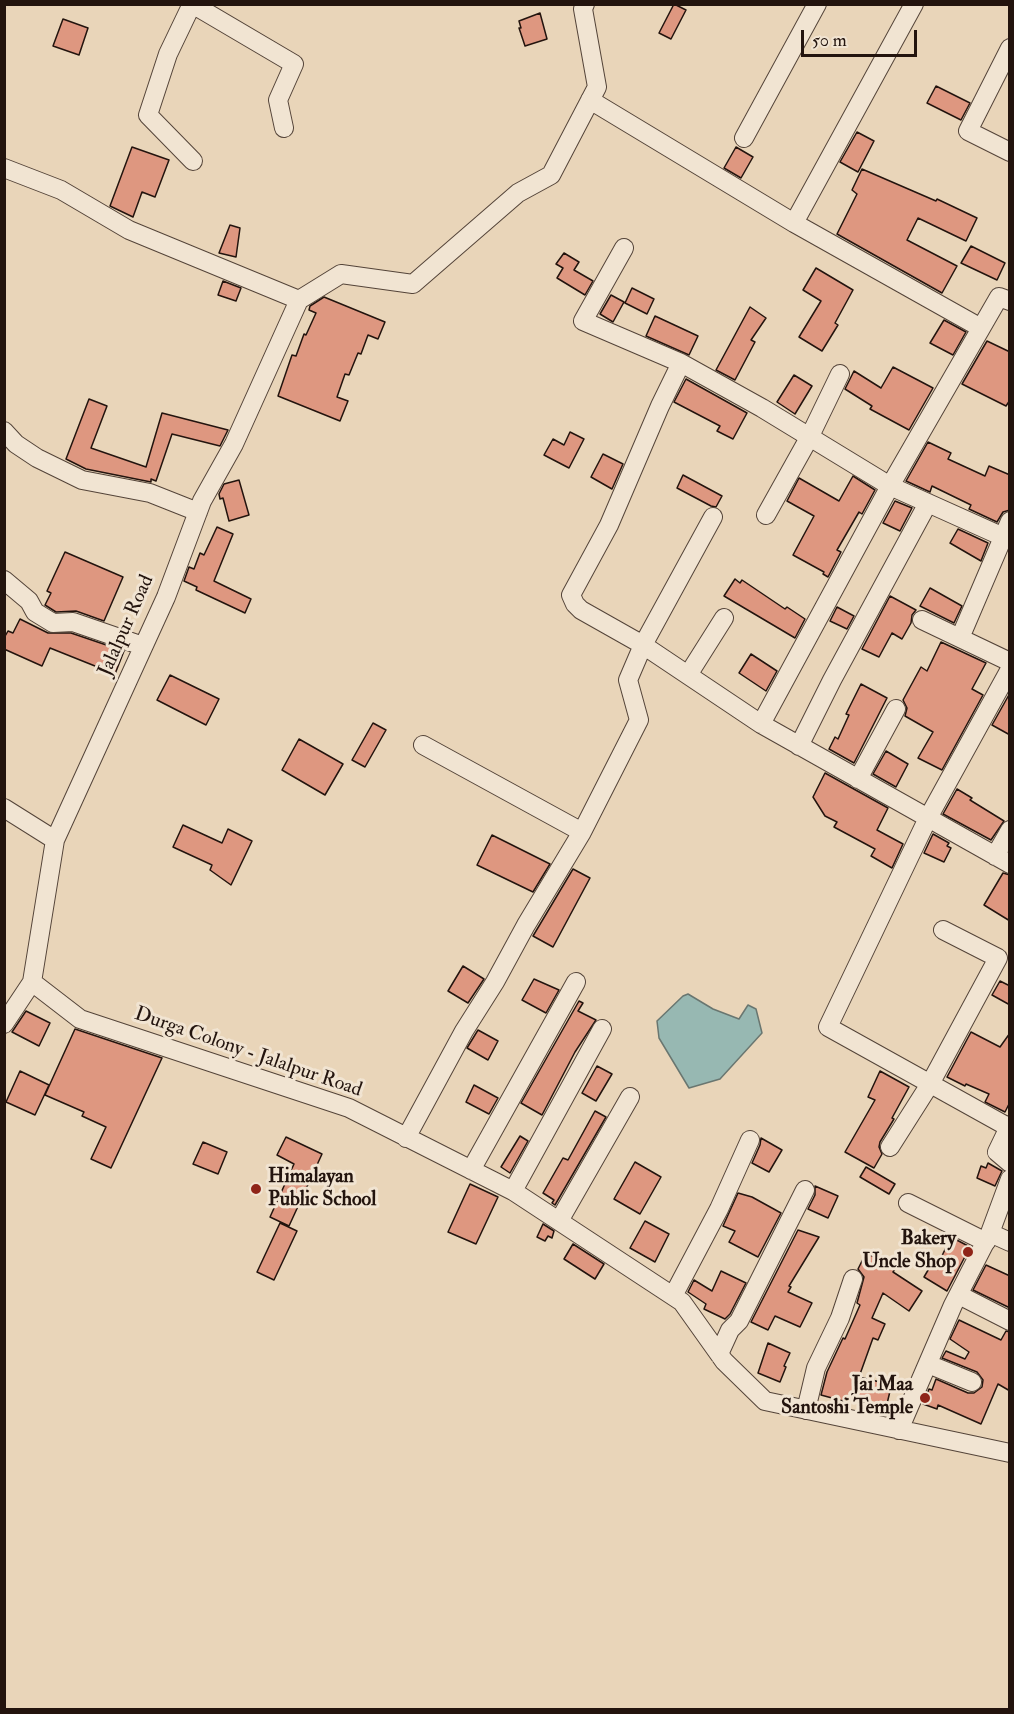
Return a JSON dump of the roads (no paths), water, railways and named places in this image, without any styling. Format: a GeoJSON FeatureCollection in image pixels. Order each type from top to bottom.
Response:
{"type":"FeatureCollection","features":[{"type":"Feature","properties":{"kind":"street"},"geometry":{"type":"LineString","coordinates":[[4,168],[61,190],[129,230],[299,300],[341,274],[413,284],[518,193],[551,175],[597,87],[583,9],[585,4]]}},
{"type":"Feature","properties":{"kind":"street"},"geometry":{"type":"LineString","coordinates":[[744,138],[817,4]]}},
{"type":"Feature","properties":{"kind":"street"},"geometry":{"type":"LineString","coordinates":[[794,223],[914,4]]}},
{"type":"Feature","properties":{"kind":"street"},"geometry":{"type":"LineString","coordinates":[[193,161],[148,115],[168,54],[191,5],[294,64],[278,100],[284,128]]}},
{"type":"Feature","properties":{"kind":"street"},"geometry":{"type":"LineString","coordinates":[[1010,48],[968,132],[1010,152]]}},
{"type":"Feature","properties":{"kind":"street"},"geometry":{"type":"LineString","coordinates":[[590,100],[794,223],[981,328]]}},
{"type":"Feature","properties":{"kind":"street"},"geometry":{"type":"LineString","coordinates":[[624,249],[583,321],[681,363],[762,408],[890,486],[1007,533],[960,638]]}},
{"type":"Feature","properties":{"kind":"street"},"geometry":{"type":"LineString","coordinates":[[761,724],[890,486],[999,297],[1010,301]]}},
{"type":"Feature","properties":{"kind":"street","name":"Jalalpur Road"},"geometry":{"type":"LineString","coordinates":[[32,982],[55,840],[166,597],[198,512],[234,444],[299,300]]}},
{"type":"Feature","properties":{"kind":"street"},"geometry":{"type":"LineString","coordinates":[[681,363],[609,525],[571,595],[581,610],[643,645],[761,724],[1002,860],[1010,830]]}},
{"type":"Feature","properties":{"kind":"street"},"geometry":{"type":"LineString","coordinates":[[766,515],[840,374]]}},
{"type":"Feature","properties":{"kind":"street"},"geometry":{"type":"LineString","coordinates":[[4,431],[16,444],[37,458],[82,480],[150,493],[198,512]]}},
{"type":"Feature","properties":{"kind":"street"},"geometry":{"type":"LineString","coordinates":[[800,746],[832,680],[928,503]]}},
{"type":"Feature","properties":{"kind":"street"},"geometry":{"type":"LineString","coordinates":[[406,1138],[464,1031],[582,832],[639,720],[628,680],[643,645],[713,517]]}},
{"type":"Feature","properties":{"kind":"street"},"geometry":{"type":"LineString","coordinates":[[4,580],[29,602],[35,612],[53,623],[73,622],[136,644]]}},
{"type":"Feature","properties":{"kind":"street"},"geometry":{"type":"LineString","coordinates":[[688,675],[724,618]]}},
{"type":"Feature","properties":{"kind":"street"},"geometry":{"type":"LineString","coordinates":[[922,620],[1010,662]]}},
{"type":"Feature","properties":{"kind":"street"},"geometry":{"type":"LineString","coordinates":[[1010,669],[928,818],[828,1027],[1009,1126],[997,1152],[1010,1163]]}},
{"type":"Feature","properties":{"kind":"street"},"geometry":{"type":"LineString","coordinates":[[858,779],[896,709]]}},
{"type":"Feature","properties":{"kind":"street"},"geometry":{"type":"LineString","coordinates":[[423,745],[582,832]]}},
{"type":"Feature","properties":{"kind":"street"},"geometry":{"type":"LineString","coordinates":[[4,808],[55,840]]}},
{"type":"Feature","properties":{"kind":"street"},"geometry":{"type":"LineString","coordinates":[[890,1147],[930,1084],[998,958],[943,930]]}},
{"type":"Feature","properties":{"kind":"street"},"geometry":{"type":"LineString","coordinates":[[4,1024],[32,982]]}},
{"type":"Feature","properties":{"kind":"street","name":"Durga Colony - Jalalpur Road"},"geometry":{"type":"LineString","coordinates":[[32,982],[80,1019],[349,1108],[513,1191],[682,1302],[719,1354],[765,1401],[1010,1453]]}},
{"type":"Feature","properties":{"kind":"street"},"geometry":{"type":"LineString","coordinates":[[471,1170],[576,982]]}},
{"type":"Feature","properties":{"kind":"street"},"geometry":{"type":"LineString","coordinates":[[513,1191],[602,1029]]}},
{"type":"Feature","properties":{"kind":"street"},"geometry":{"type":"LineString","coordinates":[[559,1221],[630,1097]]}},
{"type":"Feature","properties":{"kind":"street"},"geometry":{"type":"LineString","coordinates":[[673,1296],[719,1209],[750,1140]]}},
{"type":"Feature","properties":{"kind":"street"},"geometry":{"type":"LineString","coordinates":[[899,1430],[959,1295],[988,1238],[1010,1179]]}},
{"type":"Feature","properties":{"kind":"street"},"geometry":{"type":"LineString","coordinates":[[719,1354],[730,1330],[739,1322],[805,1190]]}},
{"type":"Feature","properties":{"kind":"street"},"geometry":{"type":"LineString","coordinates":[[908,1203],[988,1238],[1010,1242]]}},
{"type":"Feature","properties":{"kind":"street"},"geometry":{"type":"LineString","coordinates":[[806,1410],[816,1368],[840,1318],[853,1278]]}},
{"type":"Feature","properties":{"kind":"street"},"geometry":{"type":"LineString","coordinates":[[959,1295],[1010,1321]]}},
{"type":"Feature","properties":{"kind":"street"},"geometry":{"type":"LineString","coordinates":[[928,1364],[972,1382]]}},
{"type":"Feature","properties":{"kind":"water"},"geometry":{"type":"Polygon","coordinates":[[[688,994],[713,1009],[739,1019],[748,1005],[756,1009],[762,1033],[720,1079],[689,1088],[659,1038],[657,1021],[688,994]]]}},
{"type":"Feature","properties":{"kind":"place","name":"Himalayan Public School"},"geometry":{"type":"Point","coordinates":[256,1189]}},
{"type":"Feature","properties":{"kind":"place","name":"Bakery Uncle Shop"},"geometry":{"type":"Point","coordinates":[968,1252]}},
{"type":"Feature","properties":{"kind":"place","name":"Jai Maa Santoshi Temple"},"geometry":{"type":"Point","coordinates":[925,1398]}}]}
